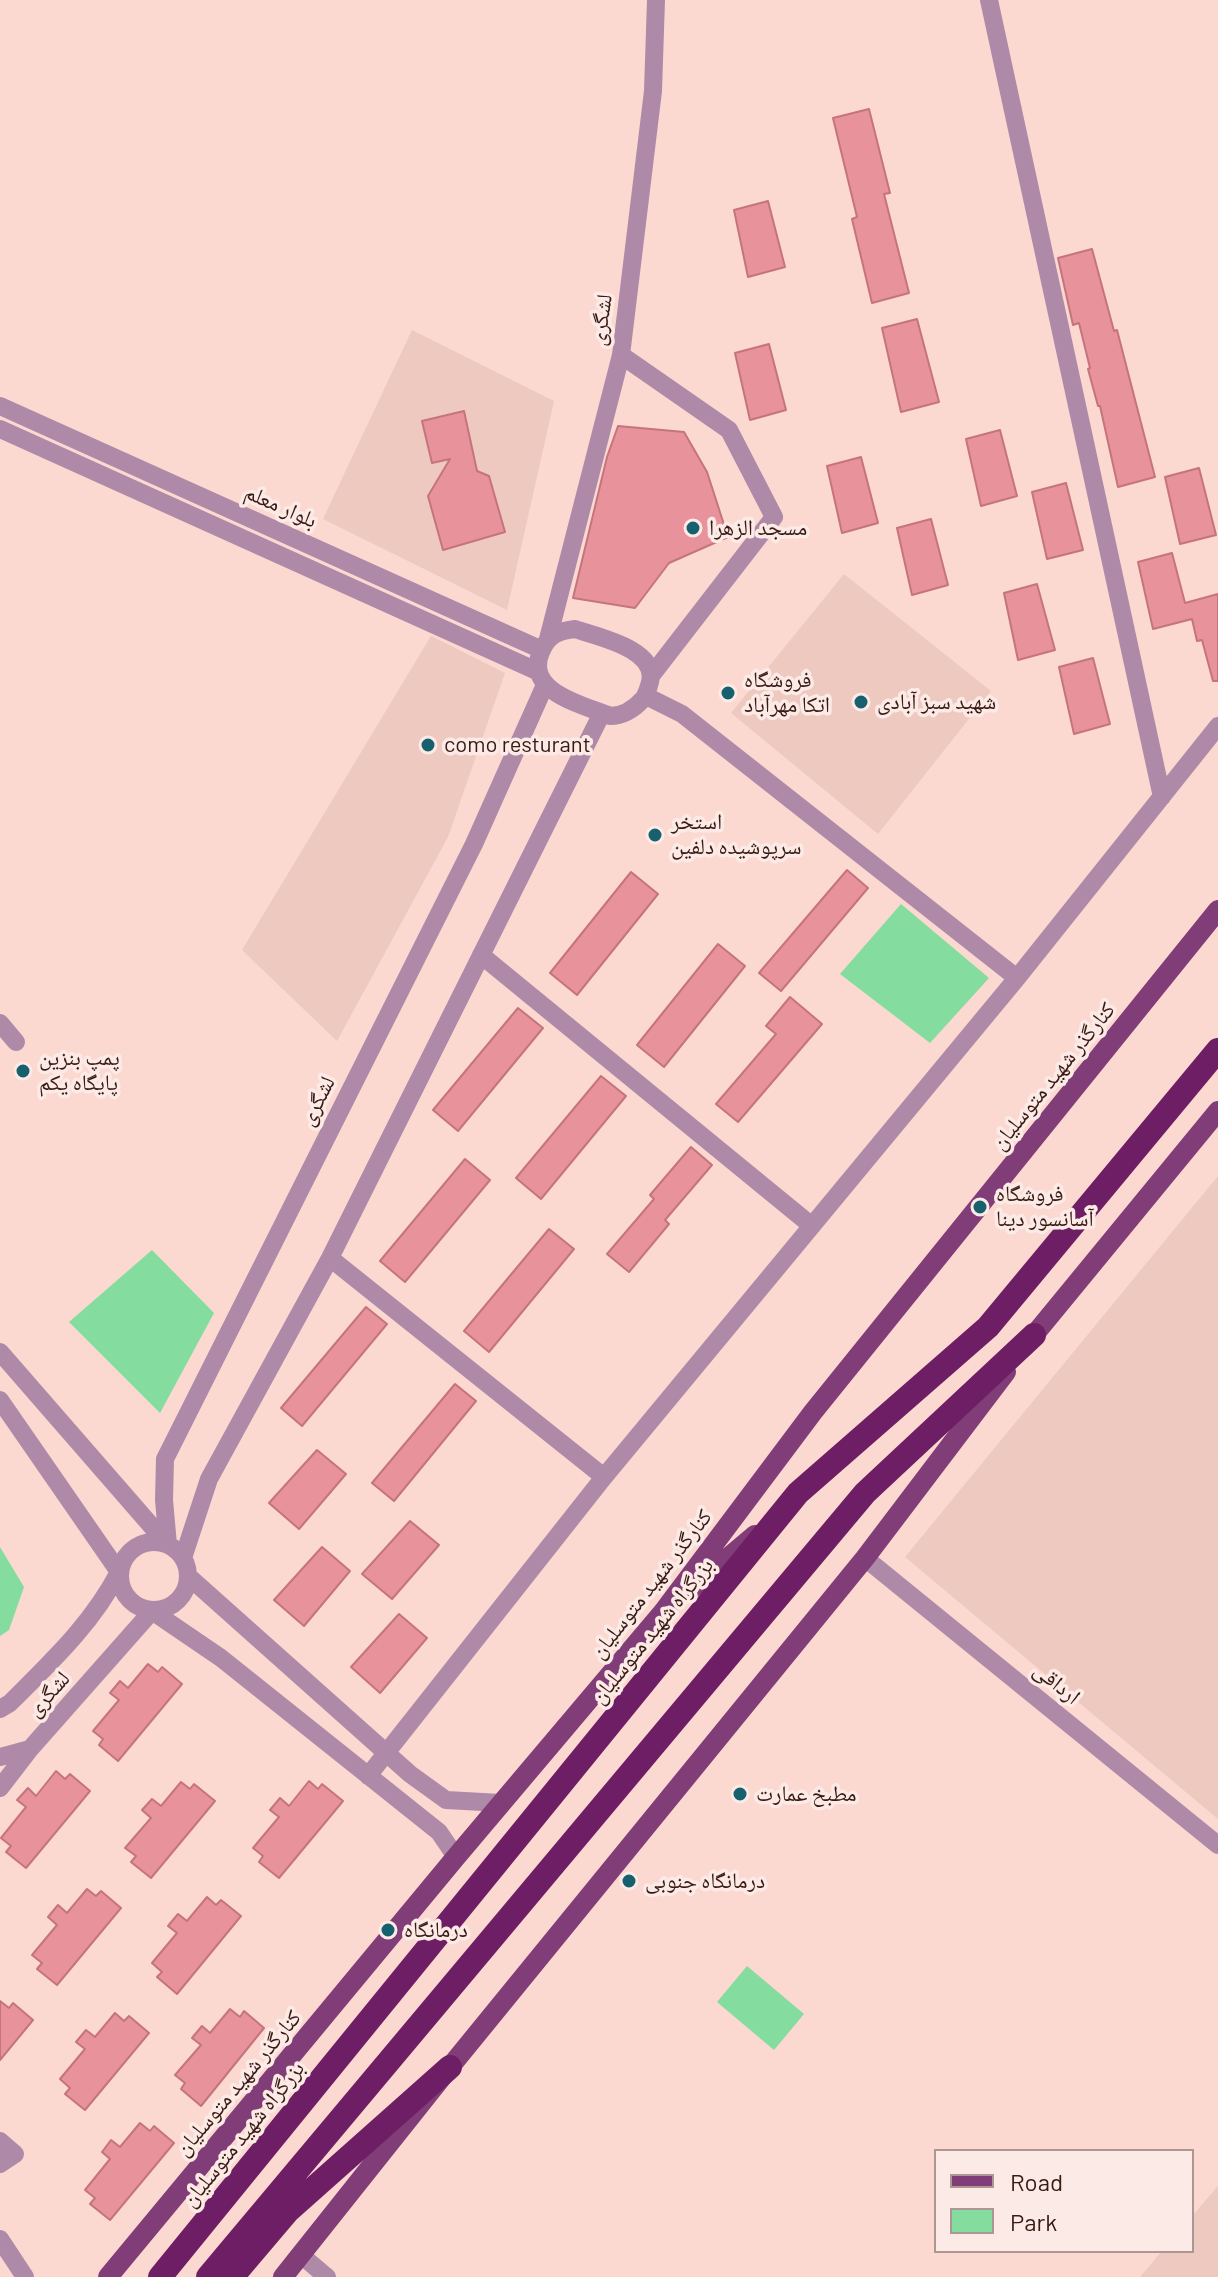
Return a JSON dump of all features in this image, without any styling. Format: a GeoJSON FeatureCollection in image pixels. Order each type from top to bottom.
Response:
{"type":"FeatureCollection","features":[{"type":"Feature","properties":{"kind":"highway","name":"بزرگراه شهید متوسلیان"},"geometry":{"type":"LineString","coordinates":[[160,2277],[798,1493],[988,1327],[1218,1050]]}},
{"type":"Feature","properties":{"kind":"highway"},"geometry":{"type":"LineString","coordinates":[[208,2277],[865,1493],[1034,1335]]}},
{"type":"Feature","properties":{"kind":"highway"},"geometry":{"type":"LineString","coordinates":[[232,2277],[288,2211],[450,2067]]}},
{"type":"Feature","properties":{"kind":"main road","name":"کنارگذر شهید متوسلیان"},"geometry":{"type":"LineString","coordinates":[[108,2277],[663,1612],[813,1412],[1218,910]]}},
{"type":"Feature","properties":{"kind":"main road"},"geometry":{"type":"LineString","coordinates":[[283,2277],[865,1558],[1034,1335],[1218,1111]]}},
{"type":"Feature","properties":{"kind":"main road"},"geometry":{"type":"LineString","coordinates":[[663,1612],[783,1512]]}},
{"type":"Feature","properties":{"kind":"street","name":"لشگری"},"geometry":{"type":"LineString","coordinates":[[545,645],[621,355],[653,91],[656,0]]}},
{"type":"Feature","properties":{"kind":"street"},"geometry":{"type":"LineString","coordinates":[[989,0],[1162,797]]}},
{"type":"Feature","properties":{"kind":"street"},"geometry":{"type":"LineString","coordinates":[[621,355],[729,430],[774,517],[651,676],[646,696],[635,707],[620,716],[610,716],[552,691],[542,678],[538,660],[545,645],[558,631],[575,629],[638,653],[647,662],[651,676]]}},
{"type":"Feature","properties":{"kind":"street","name":"بلوار معلم"},"geometry":{"type":"LineString","coordinates":[[0,406],[545,645]]}},
{"type":"Feature","properties":{"kind":"street","name":"بلوار معلم"},"geometry":{"type":"LineString","coordinates":[[0,429],[542,678]]}},
{"type":"Feature","properties":{"kind":"street","name":"لشگری"},"geometry":{"type":"LineString","coordinates":[[168,1545],[164,1500],[165,1459],[474,844],[542,678]]}},
{"type":"Feature","properties":{"kind":"street"},"geometry":{"type":"LineString","coordinates":[[646,696],[682,714],[1017,978]]}},
{"type":"Feature","properties":{"kind":"street"},"geometry":{"type":"LineString","coordinates":[[152,1611],[163,1609],[181,1597],[209,1479],[330,1258],[602,713]]}},
{"type":"Feature","properties":{"kind":"street"},"geometry":{"type":"LineString","coordinates":[[368,1776],[604,1477],[1017,978],[1218,726]]}},
{"type":"Feature","properties":{"kind":"street"},"geometry":{"type":"LineString","coordinates":[[481,955],[812,1226]]}},
{"type":"Feature","properties":{"kind":"street"},"geometry":{"type":"LineString","coordinates":[[0,1023],[16,1042]]}},
{"type":"Feature","properties":{"kind":"street"},"geometry":{"type":"LineString","coordinates":[[330,1258],[604,1477]]}},
{"type":"Feature","properties":{"kind":"street"},"geometry":{"type":"LineString","coordinates":[[0,1352],[186,1567],[410,1774],[446,1800],[501,1803]]}},
{"type":"Feature","properties":{"kind":"street"},"geometry":{"type":"LineString","coordinates":[[0,1400],[119,1572]]}},
{"type":"Feature","properties":{"kind":"street"},"geometry":{"type":"LineString","coordinates":[[168,1545],[158,1541],[137,1546],[122,1561],[120,1583],[132,1603],[152,1611],[221,1658],[439,1832],[456,1857]]}},
{"type":"Feature","properties":{"kind":"street","name":"ارداقی"},"geometry":{"type":"LineString","coordinates":[[865,1558],[1218,1845]]}},
{"type":"Feature","properties":{"kind":"street","name":"لشگری"},"geometry":{"type":"LineString","coordinates":[[0,1709],[10,1703],[64,1649],[103,1602],[119,1572]]}},
{"type":"Feature","properties":{"kind":"street","name":"لشگری"},"geometry":{"type":"LineString","coordinates":[[0,1757],[30,1749],[152,1611]]}},
{"type":"Feature","properties":{"kind":"street"},"geometry":{"type":"LineString","coordinates":[[0,1788],[30,1749]]}},
{"type":"Feature","properties":{"kind":"street"},"geometry":{"type":"LineString","coordinates":[[0,2141],[15,2154],[0,2164]]}},
{"type":"Feature","properties":{"kind":"street"},"geometry":{"type":"LineString","coordinates":[[0,2239],[25,2277]]}},
{"type":"Feature","properties":{"kind":"street"},"geometry":{"type":"LineString","coordinates":[[301,2255],[327,2277]]}},
{"type":"Feature","properties":{"kind":"shaded area"},"geometry":{"type":"Polygon","coordinates":[[[412,330],[554,401],[507,610],[323,519],[412,330]]]}},
{"type":"Feature","properties":{"kind":"shaded area","name":"شهید سبز آبادی"},"geometry":{"type":"Polygon","coordinates":[[[844,574],[991,691],[878,834],[731,713],[844,574]]]}},
{"type":"Feature","properties":{"kind":"shaded area"},"geometry":{"type":"Polygon","coordinates":[[[431,636],[505,673],[448,837],[337,1041],[242,950],[431,636]]]}},
{"type":"Feature","properties":{"kind":"shaded area"},"geometry":{"type":"Polygon","coordinates":[[[1218,1176],[1218,1819],[905,1557],[1218,1176]]]}},
{"type":"Feature","properties":{"kind":"shaded area"},"geometry":{"type":"Polygon","coordinates":[[[1218,2186],[1218,2277],[1140,2277],[1160,2253],[1194,2253],[1194,2214],[1218,2186]]]}},
{"type":"Feature","properties":{"kind":"green space"},"geometry":{"type":"Polygon","coordinates":[[[901,904],[989,978],[930,1043],[840,974],[901,904]]]}},
{"type":"Feature","properties":{"kind":"green space"},"geometry":{"type":"Polygon","coordinates":[[[152,1250],[214,1313],[160,1413],[69,1322],[152,1250]]]}},
{"type":"Feature","properties":{"kind":"green space"},"geometry":{"type":"Polygon","coordinates":[[[0,1547],[24,1587],[9,1630],[0,1636],[0,1547]]]}},
{"type":"Feature","properties":{"kind":"green space"},"geometry":{"type":"Polygon","coordinates":[[[747,1966],[804,2014],[774,2050],[717,2002],[747,1966]]]}},
{"type":"Feature","properties":{"kind":"building"},"geometry":{"type":"Polygon","coordinates":[[[869,109],[890,193],[884,194],[909,293],[872,303],[852,219],[857,217],[833,118],[869,109]]]}},
{"type":"Feature","properties":{"kind":"building"},"geometry":{"type":"Polygon","coordinates":[[[768,201],[785,267],[748,277],[734,210],[768,201]]]}},
{"type":"Feature","properties":{"kind":"building"},"geometry":{"type":"Polygon","coordinates":[[[1092,249],[1114,331],[1117,330],[1155,477],[1118,487],[1079,323],[1073,325],[1058,258],[1092,249]]]}},
{"type":"Feature","properties":{"kind":"building"},"geometry":{"type":"Polygon","coordinates":[[[917,319],[939,402],[901,412],[882,328],[917,319]]]}},
{"type":"Feature","properties":{"kind":"building"},"geometry":{"type":"Polygon","coordinates":[[[769,344],[786,410],[750,420],[735,353],[769,344]]]}},
{"type":"Feature","properties":{"kind":"building"},"geometry":{"type":"Polygon","coordinates":[[[464,411],[477,471],[489,476],[505,532],[443,550],[428,496],[450,459],[432,463],[422,421],[464,411]]]}},
{"type":"Feature","properties":{"kind":"building"},"geometry":{"type":"Polygon","coordinates":[[[618,426],[684,432],[707,472],[728,537],[669,563],[635,608],[573,598],[607,457],[618,426]]]}},
{"type":"Feature","properties":{"kind":"building"},"geometry":{"type":"Polygon","coordinates":[[[1000,430],[1017,496],[981,506],[966,439],[1000,430]]]}},
{"type":"Feature","properties":{"kind":"building"},"geometry":{"type":"Polygon","coordinates":[[[861,457],[878,523],[842,533],[827,466],[861,457]]]}},
{"type":"Feature","properties":{"kind":"building"},"geometry":{"type":"Polygon","coordinates":[[[1199,468],[1216,535],[1180,544],[1165,477],[1199,468]]]}},
{"type":"Feature","properties":{"kind":"building"},"geometry":{"type":"Polygon","coordinates":[[[1066,483],[1083,550],[1047,559],[1032,492],[1066,483]]]}},
{"type":"Feature","properties":{"kind":"building"},"geometry":{"type":"Polygon","coordinates":[[[931,519],[948,585],[912,595],[897,528],[931,519]]]}},
{"type":"Feature","properties":{"kind":"building"},"geometry":{"type":"Polygon","coordinates":[[[1172,553],[1185,603],[1218,594],[1218,681],[1213,681],[1202,640],[1197,641],[1192,619],[1153,629],[1138,562],[1172,553]]]}},
{"type":"Feature","properties":{"kind":"building"},"geometry":{"type":"Polygon","coordinates":[[[1037,584],[1055,650],[1018,660],[1004,593],[1037,584]]]}},
{"type":"Feature","properties":{"kind":"building"},"geometry":{"type":"Polygon","coordinates":[[[1093,658],[1110,724],[1074,734],[1059,667],[1093,658]]]}},
{"type":"Feature","properties":{"kind":"building"},"geometry":{"type":"Polygon","coordinates":[[[847,870],[868,888],[781,991],[759,973],[847,870]]]}},
{"type":"Feature","properties":{"kind":"building"},"geometry":{"type":"Polygon","coordinates":[[[631,872],[658,894],[577,995],[550,973],[631,872]]]}},
{"type":"Feature","properties":{"kind":"building"},"geometry":{"type":"Polygon","coordinates":[[[718,944],[745,966],[664,1067],[637,1045],[718,944]]]}},
{"type":"Feature","properties":{"kind":"building"},"geometry":{"type":"Polygon","coordinates":[[[790,997],[822,1024],[738,1122],[716,1104],[776,1034],[766,1026],[790,997]]]}},
{"type":"Feature","properties":{"kind":"building"},"geometry":{"type":"Polygon","coordinates":[[[518,1008],[543,1028],[458,1131],[433,1110],[518,1008]]]}},
{"type":"Feature","properties":{"kind":"building"},"geometry":{"type":"Polygon","coordinates":[[[601,1076],[626,1096],[541,1199],[516,1178],[601,1076]]]}},
{"type":"Feature","properties":{"kind":"building"},"geometry":{"type":"Polygon","coordinates":[[[691,1147],[712,1165],[665,1220],[669,1224],[629,1272],[607,1254],[654,1199],[650,1195],[691,1147]]]}},
{"type":"Feature","properties":{"kind":"building"},"geometry":{"type":"Polygon","coordinates":[[[465,1159],[490,1180],[405,1282],[380,1261],[465,1159]]]}},
{"type":"Feature","properties":{"kind":"building"},"geometry":{"type":"Polygon","coordinates":[[[549,1229],[574,1249],[489,1352],[464,1331],[549,1229]]]}},
{"type":"Feature","properties":{"kind":"building"},"geometry":{"type":"Polygon","coordinates":[[[366,1307],[387,1324],[302,1426],[281,1408],[366,1307]]]}},
{"type":"Feature","properties":{"kind":"building"},"geometry":{"type":"Polygon","coordinates":[[[455,1384],[476,1401],[394,1501],[372,1483],[455,1384]]]}},
{"type":"Feature","properties":{"kind":"building"},"geometry":{"type":"Polygon","coordinates":[[[317,1450],[346,1474],[299,1529],[269,1503],[317,1450]]]}},
{"type":"Feature","properties":{"kind":"building"},"geometry":{"type":"Polygon","coordinates":[[[410,1521],[439,1545],[392,1599],[362,1574],[410,1521]]]}},
{"type":"Feature","properties":{"kind":"building"},"geometry":{"type":"Polygon","coordinates":[[[322,1547],[350,1571],[304,1626],[274,1600],[322,1547]]]}},
{"type":"Feature","properties":{"kind":"building"},"geometry":{"type":"Polygon","coordinates":[[[399,1614],[427,1638],[380,1693],[351,1667],[399,1614]]]}},
{"type":"Feature","properties":{"kind":"building"},"geometry":{"type":"Polygon","coordinates":[[[148,1664],[158,1672],[162,1667],[182,1684],[118,1761],[99,1745],[103,1739],[93,1731],[119,1700],[110,1693],[120,1681],[128,1688],[148,1664]]]}},
{"type":"Feature","properties":{"kind":"building"},"geometry":{"type":"Polygon","coordinates":[[[56,1771],[65,1779],[70,1774],[90,1791],[26,1868],[6,1852],[11,1846],[1,1838],[26,1807],[17,1800],[28,1788],[36,1796],[56,1771]]]}},
{"type":"Feature","properties":{"kind":"building"},"geometry":{"type":"Polygon","coordinates":[[[309,1781],[318,1789],[322,1784],[343,1801],[279,1878],[259,1862],[263,1856],[253,1848],[279,1817],[270,1810],[280,1798],[289,1806],[309,1781]]]}},
{"type":"Feature","properties":{"kind":"building"},"geometry":{"type":"Polygon","coordinates":[[[181,1782],[190,1789],[194,1784],[215,1801],[151,1878],[131,1862],[136,1856],[125,1848],[151,1818],[142,1810],[152,1799],[161,1806],[181,1782]]]}},
{"type":"Feature","properties":{"kind":"building"},"geometry":{"type":"Polygon","coordinates":[[[87,1889],[96,1896],[101,1891],[121,1908],[57,1985],[37,1969],[42,1963],[32,1955],[57,1925],[48,1917],[58,1905],[67,1913],[87,1889]]]}},
{"type":"Feature","properties":{"kind":"building"},"geometry":{"type":"Polygon","coordinates":[[[207,1897],[216,1905],[221,1900],[241,1916],[177,1994],[157,1977],[162,1972],[152,1963],[177,1933],[168,1926],[178,1914],[187,1921],[207,1897]]]}},
{"type":"Feature","properties":{"kind":"building"},"geometry":{"type":"Polygon","coordinates":[[[0,2001],[9,2008],[13,2003],[33,2020],[0,2060],[0,2001]]]}},
{"type":"Feature","properties":{"kind":"building"},"geometry":{"type":"Polygon","coordinates":[[[230,2009],[240,2017],[244,2011],[264,2028],[201,2106],[181,2089],[185,2083],[175,2075],[201,2045],[192,2038],[202,2026],[210,2033],[230,2009]]]}},
{"type":"Feature","properties":{"kind":"building"},"geometry":{"type":"Polygon","coordinates":[[[115,2013],[124,2021],[129,2016],[149,2033],[85,2110],[65,2094],[70,2088],[60,2079],[85,2049],[76,2042],[86,2030],[95,2037],[115,2013]]]}},
{"type":"Feature","properties":{"kind":"building"},"geometry":{"type":"Polygon","coordinates":[[[140,2123],[150,2131],[154,2126],[174,2143],[110,2220],[90,2204],[95,2198],[85,2190],[110,2159],[102,2152],[111,2140],[120,2147],[140,2123]]]}},
{"type":"Feature","properties":{"kind":"place","name":"مسجد الزهرا"},"geometry":{"type":"Point","coordinates":[693,528]}},
{"type":"Feature","properties":{"kind":"place","name":"فروشگاه اتکا مهرآباد"},"geometry":{"type":"Point","coordinates":[728,693]}},
{"type":"Feature","properties":{"kind":"place","name":"شهید سبز آبادی"},"geometry":{"type":"Point","coordinates":[861,702]}},
{"type":"Feature","properties":{"kind":"place","name":"como resturant"},"geometry":{"type":"Point","coordinates":[428,745]}},
{"type":"Feature","properties":{"kind":"place","name":"استخر سرپوشیده دلفین"},"geometry":{"type":"Point","coordinates":[655,835]}},
{"type":"Feature","properties":{"kind":"place","name":"پمپ بنزين پايگاه يكم"},"geometry":{"type":"Point","coordinates":[23,1071]}},
{"type":"Feature","properties":{"kind":"place","name":"فروشگاه آسانسور دینا"},"geometry":{"type":"Point","coordinates":[980,1207]}},
{"type":"Feature","properties":{"kind":"place","name":"مطبخ عمارت"},"geometry":{"type":"Point","coordinates":[740,1794]}},
{"type":"Feature","properties":{"kind":"place","name":"درمانگاه جنوبی"},"geometry":{"type":"Point","coordinates":[629,1881]}},
{"type":"Feature","properties":{"kind":"place","name":"درمانگاه"},"geometry":{"type":"Point","coordinates":[388,1930]}}]}
